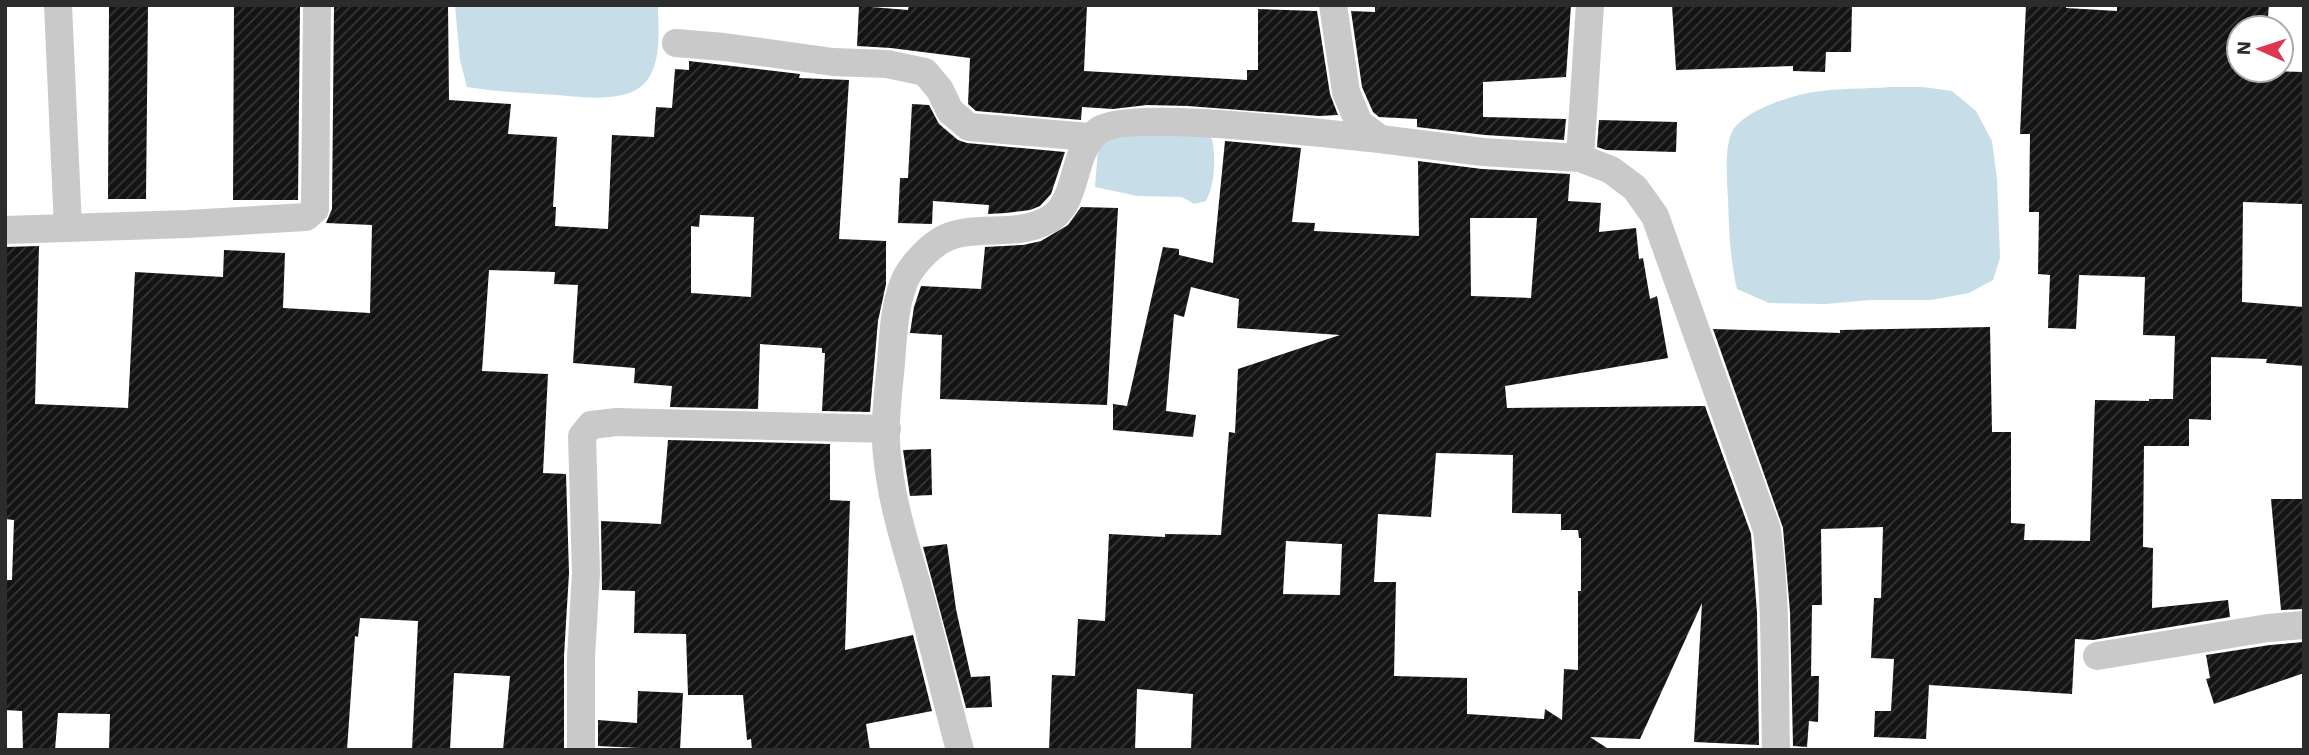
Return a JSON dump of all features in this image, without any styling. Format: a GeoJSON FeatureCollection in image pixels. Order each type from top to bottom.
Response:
{"type":"FeatureCollection","features":[{"type":"Feature","properties":{"kind":"street"},"geometry":{"type":"LineString","coordinates":[[58,5],[68,228]]}},
{"type":"Feature","properties":{"kind":"street"},"geometry":{"type":"LineString","coordinates":[[5,230],[306,217],[315,209],[317,5]]}},
{"type":"Feature","properties":{"kind":"street"},"geometry":{"type":"LineString","coordinates":[[1334,5],[1346,92],[1359,124],[1380,139]]}},
{"type":"Feature","properties":{"kind":"street"},"geometry":{"type":"LineString","coordinates":[[1580,158],[1590,5]]}},
{"type":"Feature","properties":{"kind":"street"},"geometry":{"type":"LineString","coordinates":[[676,43],[834,62],[887,64],[925,72],[940,90],[950,111],[969,127],[1089,137]]}},
{"type":"Feature","properties":{"kind":"street"},"geometry":{"type":"LineString","coordinates":[[960,750],[894,504],[887,460],[895,322],[903,283],[917,262],[941,240],[968,232],[1027,229],[1051,219],[1068,197],[1089,137],[1104,126],[1129,121],[1199,123],[1380,139],[1483,152],[1580,158],[1611,170],[1635,188],[1655,216],[1767,530],[1776,629],[1776,750]]}},
{"type":"Feature","properties":{"kind":"street"},"geometry":{"type":"LineString","coordinates":[[581,750],[586,573],[582,436],[591,425],[617,422],[887,429]]}},
{"type":"Feature","properties":{"kind":"street"},"geometry":{"type":"LineString","coordinates":[[2097,656],[2268,628],[2304,625]]}},
{"type":"Feature","properties":{"kind":"water"},"geometry":{"type":"Polygon","coordinates":[[[455,5],[658,5],[655,62],[643,85],[614,97],[582,97],[467,87],[460,60],[455,5]]]}},
{"type":"Feature","properties":{"kind":"water"},"geometry":{"type":"Polygon","coordinates":[[[1923,87],[1952,91],[1976,111],[1992,141],[1997,179],[2000,258],[1993,280],[1969,293],[1931,300],[1870,300],[1825,304],[1769,303],[1737,289],[1730,244],[1727,173],[1728,145],[1733,130],[1748,116],[1794,96],[1823,91],[1923,87]]]}},
{"type":"Feature","properties":{"kind":"water"},"geometry":{"type":"Polygon","coordinates":[[[1118,132],[1204,133],[1212,139],[1214,171],[1206,201],[1194,204],[1182,197],[1137,196],[1095,187],[1098,149],[1118,132]]]}},
{"type":"Feature","properties":{"kind":"building"},"geometry":{"type":"Polygon","coordinates":[[[109,5],[148,5],[146,199],[108,199],[109,5]]]}},
{"type":"Feature","properties":{"kind":"building"},"geometry":{"type":"Polygon","coordinates":[[[234,5],[300,5],[298,200],[233,200],[234,5]]]}},
{"type":"Feature","properties":{"kind":"building"},"geometry":{"type":"Polygon","coordinates":[[[334,5],[448,5],[449,100],[511,104],[508,134],[557,137],[553,207],[556,207],[555,226],[608,229],[612,135],[654,137],[656,107],[672,108],[675,69],[689,70],[689,61],[800,74],[799,78],[849,80],[839,239],[886,241],[886,284],[878,321],[870,412],[822,411],[825,353],[822,353],[822,348],[760,344],[758,409],[670,407],[672,386],[634,383],[635,368],[573,363],[578,285],[554,284],[555,272],[489,270],[482,371],[548,374],[543,473],[566,474],[569,573],[564,656],[564,750],[503,750],[510,676],[454,673],[450,750],[412,750],[418,621],[360,618],[358,637],[355,636],[347,750],[109,750],[110,714],[58,713],[55,750],[23,750],[22,711],[5,710],[5,580],[12,580],[14,520],[5,519],[5,247],[39,246],[35,404],[128,408],[135,272],[223,277],[224,250],[285,253],[283,308],[370,313],[372,225],[326,223],[332,209],[334,5]],[[700,215],[699,227],[691,226],[691,293],[751,297],[754,217],[700,215]]]}},
{"type":"Feature","properties":{"kind":"building"},"geometry":{"type":"Polygon","coordinates":[[[909,5],[1087,5],[1084,71],[1247,80],[1247,70],[1258,70],[1258,9],[1317,11],[1330,94],[1338,115],[1147,105],[1113,109],[1082,107],[1081,120],[976,111],[968,104],[970,58],[857,46],[859,6],[908,10],[909,5]]]}},
{"type":"Feature","properties":{"kind":"building"},"geometry":{"type":"Polygon","coordinates":[[[1375,5],[1571,5],[1566,77],[1483,82],[1483,117],[1566,119],[1564,140],[1417,127],[1417,119],[1379,117],[1373,112],[1362,87],[1351,11],[1375,12],[1375,5]]]}},
{"type":"Feature","properties":{"kind":"building"},"geometry":{"type":"Polygon","coordinates":[[[1672,5],[1852,5],[1851,52],[1826,52],[1825,72],[1793,71],[1793,66],[1676,70],[1672,5]]]}},
{"type":"Feature","properties":{"kind":"building"},"geometry":{"type":"Polygon","coordinates":[[[2026,5],[2066,5],[2066,8],[2117,11],[2117,5],[2269,5],[2268,14],[2225,14],[2225,84],[2295,84],[2295,72],[2304,72],[2304,204],[2243,202],[2242,302],[2304,307],[2304,366],[2266,363],[2267,359],[2211,357],[2211,420],[2189,419],[2189,446],[2144,446],[2143,547],[2153,548],[2152,608],[2228,600],[2230,617],[2093,640],[2075,639],[2072,694],[1929,685],[1926,739],[1874,737],[1875,711],[1891,711],[1894,659],[1871,658],[1874,598],[1881,598],[1883,527],[1821,529],[1822,605],[1812,605],[1811,676],[1819,676],[1818,722],[1809,721],[1807,747],[1793,746],[1790,612],[1783,528],[1713,329],[1840,333],[1840,330],[1990,327],[1992,432],[2011,432],[2011,523],[2025,524],[2024,540],[2090,541],[2095,400],[2173,399],[2175,336],[2143,335],[2145,277],[2079,275],[2076,329],[2048,328],[2050,275],[2038,274],[2039,212],[2029,212],[2030,134],[2020,134],[2026,5]]]}},
{"type":"Feature","properties":{"kind":"building"},"geometry":{"type":"Polygon","coordinates":[[[912,104],[929,105],[939,124],[958,140],[967,143],[1065,152],[1051,194],[1040,206],[1006,213],[988,214],[989,205],[933,201],[932,224],[898,223],[900,178],[908,178],[912,104]]]}},
{"type":"Feature","properties":{"kind":"building"},"geometry":{"type":"Polygon","coordinates":[[[1599,120],[1677,122],[1676,152],[1606,150],[1597,147],[1599,120]]]}},
{"type":"Feature","properties":{"kind":"building"},"geometry":{"type":"Polygon","coordinates":[[[1225,141],[1301,148],[1292,222],[1315,223],[1314,231],[1419,236],[1418,161],[1482,169],[1570,174],[1568,201],[1601,203],[1599,232],[1636,228],[1639,259],[1643,258],[1650,299],[1657,296],[1668,358],[1505,386],[1507,408],[1705,406],[1751,534],[1757,613],[1759,745],[1694,742],[1702,603],[1640,739],[1590,737],[1610,750],[1191,750],[1193,694],[1137,689],[1135,750],[1049,750],[1052,675],[1075,676],[1078,619],[1105,621],[1109,534],[1165,537],[1165,534],[1221,535],[1229,432],[1235,433],[1238,369],[1340,335],[1237,328],[1239,299],[1191,287],[1184,317],[1174,314],[1166,411],[1196,415],[1193,437],[1113,430],[1113,404],[1127,406],[1163,247],[1179,249],[1179,255],[1213,263],[1225,141]],[[1470,218],[1471,296],[1531,298],[1537,218],[1470,218]],[[1436,453],[1431,517],[1378,514],[1374,582],[1396,582],[1394,676],[1467,678],[1467,714],[1544,719],[1545,709],[1562,720],[1564,669],[1578,670],[1581,538],[1578,530],[1561,530],[1561,514],[1512,513],[1513,455],[1436,453]],[[1286,541],[1283,594],[1340,595],[1342,544],[1286,541]]]}},
{"type":"Feature","properties":{"kind":"building"},"geometry":{"type":"Polygon","coordinates":[[[1081,207],[1118,208],[1107,405],[940,399],[942,335],[910,333],[921,286],[981,289],[985,247],[1041,241],[1068,225],[1081,207]]]}},
{"type":"Feature","properties":{"kind":"building"},"geometry":{"type":"Polygon","coordinates":[[[668,440],[830,444],[830,500],[850,501],[845,650],[913,635],[932,711],[866,724],[870,750],[752,750],[751,739],[747,740],[743,695],[688,695],[686,634],[634,633],[635,591],[602,590],[601,521],[661,524],[668,440]]]}},
{"type":"Feature","properties":{"kind":"building"},"geometry":{"type":"Polygon","coordinates":[[[931,449],[932,495],[910,496],[903,450],[931,449]]]}},
{"type":"Feature","properties":{"kind":"building"},"geometry":{"type":"Polygon","coordinates":[[[2271,499],[2304,499],[2304,609],[2281,610],[2271,499]]]}},
{"type":"Feature","properties":{"kind":"building"},"geometry":{"type":"Polygon","coordinates":[[[947,544],[956,609],[971,677],[990,676],[992,707],[966,708],[923,547],[947,544]]]}},
{"type":"Feature","properties":{"kind":"building"},"geometry":{"type":"Polygon","coordinates":[[[2304,642],[2304,673],[2214,704],[2206,679],[2210,678],[2206,655],[2304,642]]]}},
{"type":"Feature","properties":{"kind":"building"},"geometry":{"type":"Polygon","coordinates":[[[638,691],[683,693],[680,750],[598,746],[598,720],[637,723],[638,691]]]}}]}
